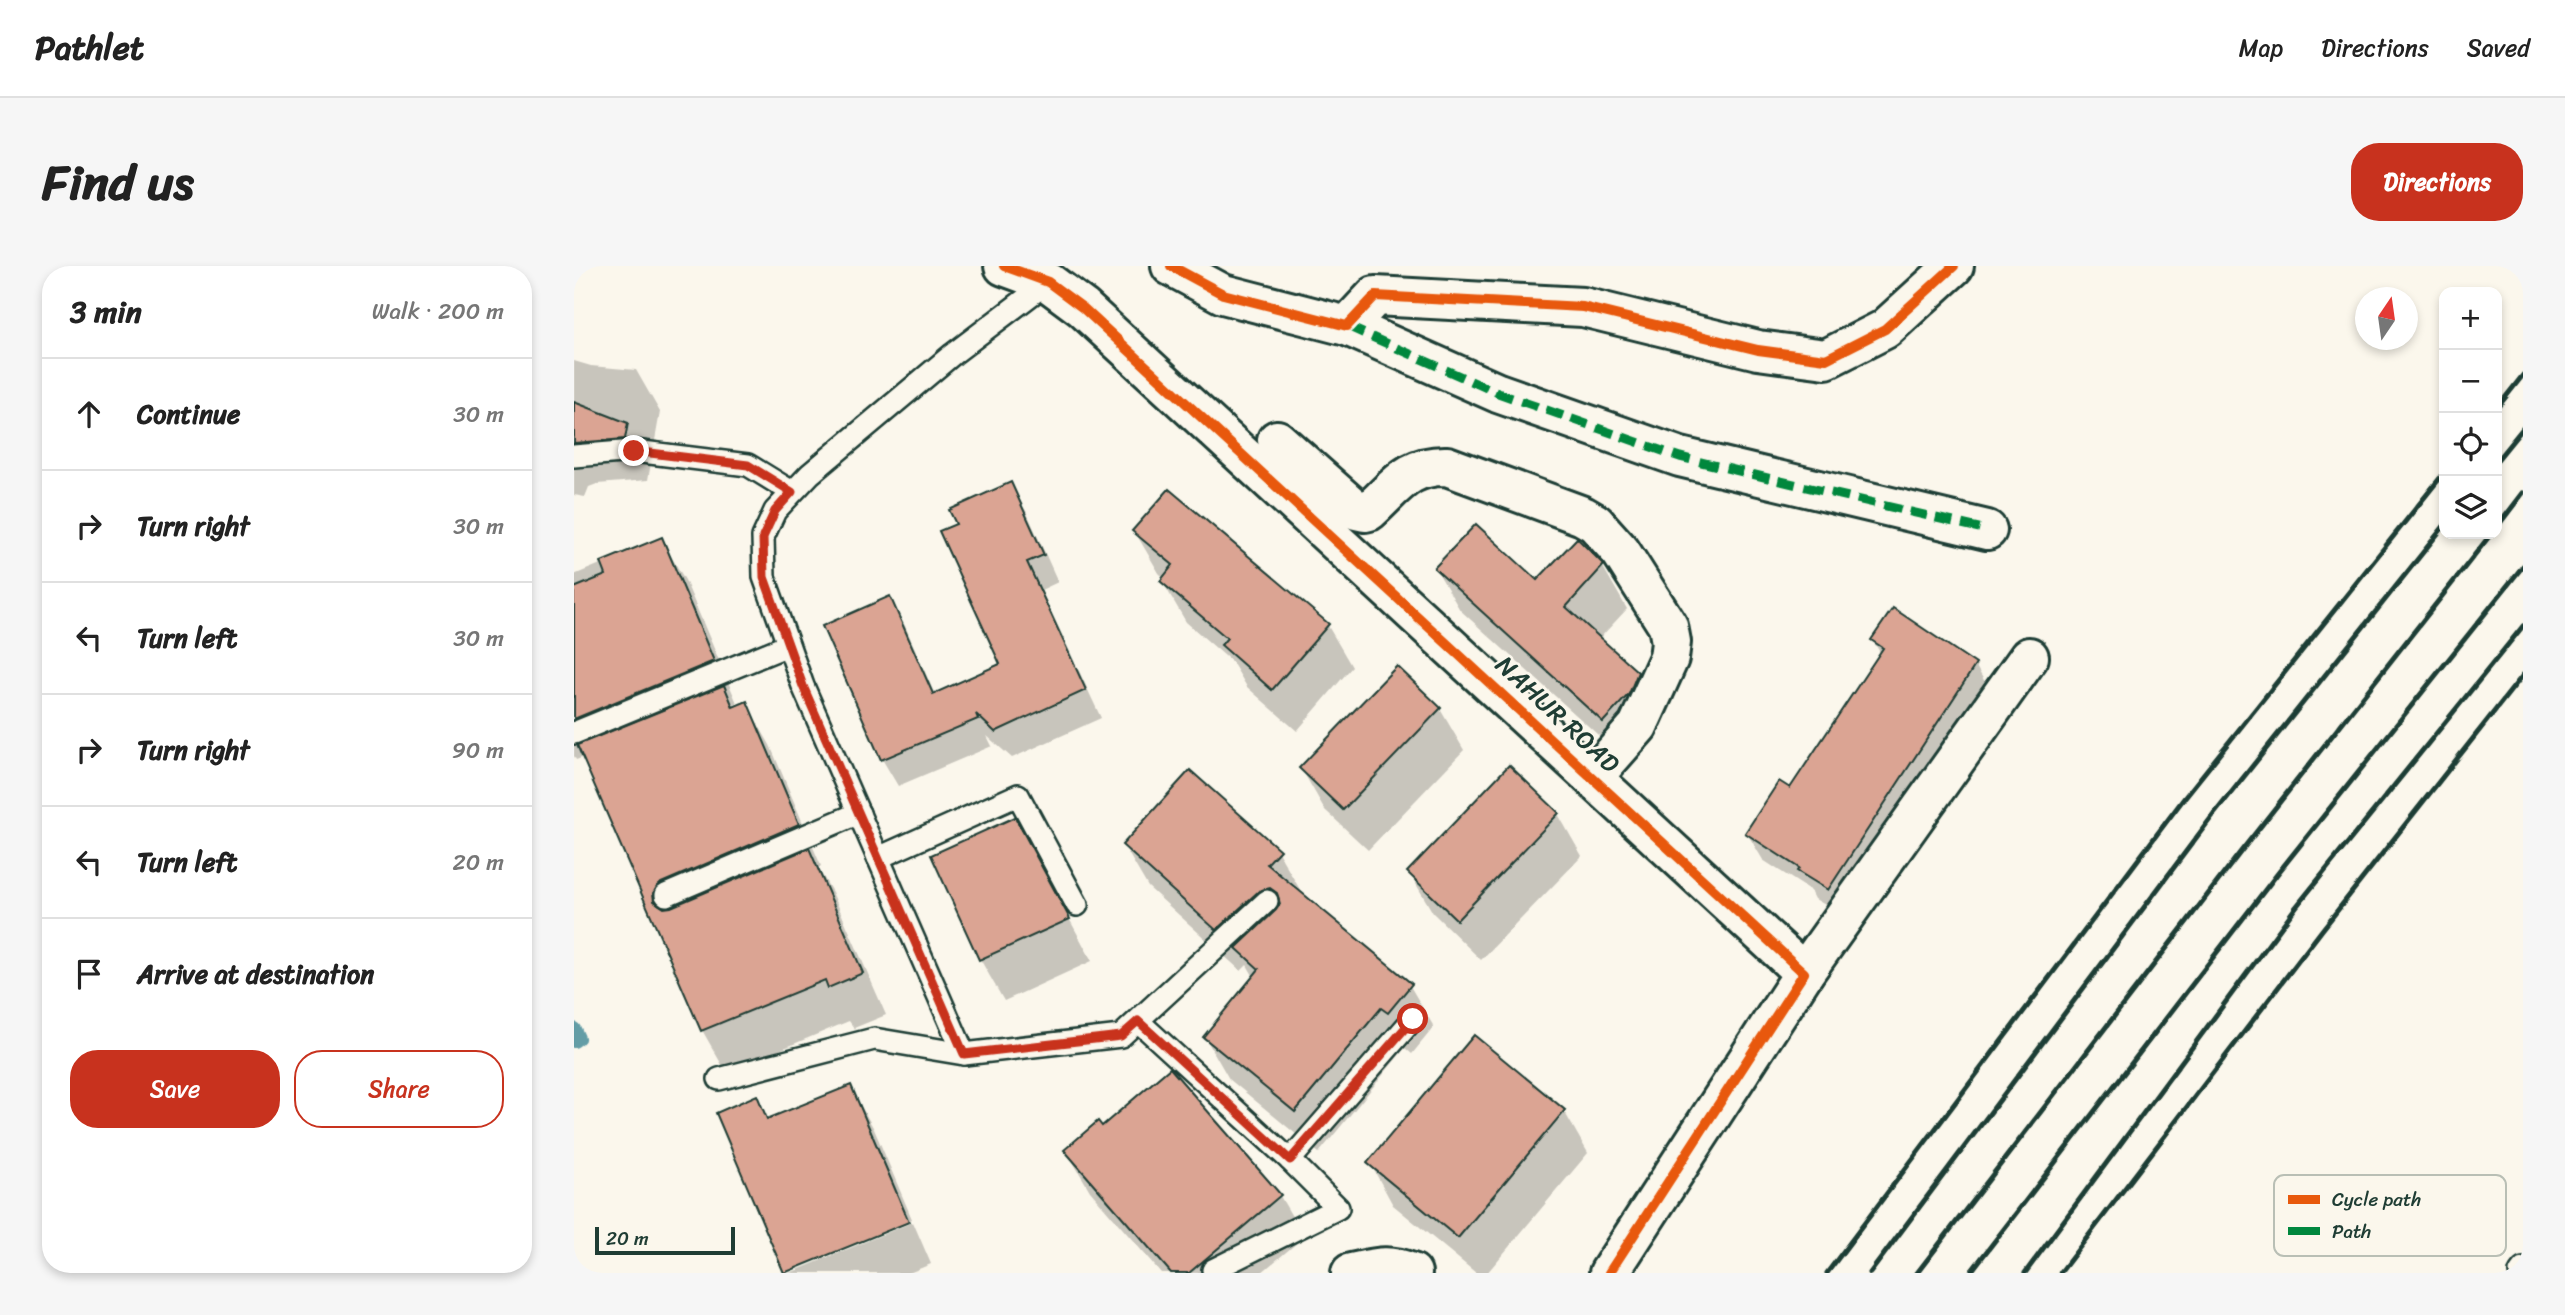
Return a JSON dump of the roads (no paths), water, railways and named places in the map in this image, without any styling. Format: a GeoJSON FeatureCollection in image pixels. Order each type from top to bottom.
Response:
{"type":"FeatureCollection","features":[{"type":"Feature","properties":{"kind":"street","name":"NAHUR ROAD"},"geometry":{"type":"LineString","coordinates":[[1004,266],[1050,274],[1083,308],[1303,487],[1593,777],[1804,973]]}},
{"type":"Feature","properties":{"kind":"street"},"geometry":{"type":"LineString","coordinates":[[1171,266],[1223,294],[1347,326],[1498,393],[1680,457],[1987,530]]}},
{"type":"Feature","properties":{"kind":"street"},"geometry":{"type":"LineString","coordinates":[[1347,326],[1375,296],[1583,307],[1758,350],[1826,359],[1885,329],[1954,266]]}},
{"type":"Feature","properties":{"kind":"street"},"geometry":{"type":"LineString","coordinates":[[1277,440],[1303,487],[1356,510],[1370,511],[1414,470],[1428,466],[1447,466],[1583,516],[1594,523],[1621,552],[1668,626],[1671,642],[1669,658],[1638,726],[1593,777]]}},
{"type":"Feature","properties":{"kind":"street"},"geometry":{"type":"LineString","coordinates":[[1609,1273],[1804,973],[2029,657]]}},
{"type":"Feature","properties":{"kind":"street"},"geometry":{"type":"LineString","coordinates":[[1350,1273],[1384,1266],[1398,1267],[1412,1273]]}},
{"type":"Feature","properties":{"kind":"lane"},"geometry":{"type":"LineString","coordinates":[[964,1054],[803,686],[764,577],[763,537],[775,511],[810,474],[1050,274]]}},
{"type":"Feature","properties":{"kind":"lane"},"geometry":{"type":"LineString","coordinates":[[574,456],[634,451],[748,465],[792,492]]}},
{"type":"Feature","properties":{"kind":"lane"},"geometry":{"type":"LineString","coordinates":[[574,733],[788,645]]}},
{"type":"Feature","properties":{"kind":"lane"},"geometry":{"type":"LineString","coordinates":[[878,858],[1018,795],[1077,905]]}},
{"type":"Feature","properties":{"kind":"lane"},"geometry":{"type":"LineString","coordinates":[[666,895],[859,813]]}},
{"type":"Feature","properties":{"kind":"lane"},"geometry":{"type":"LineString","coordinates":[[719,1079],[874,1040],[964,1054],[1121,1036],[1267,901]]}},
{"type":"Feature","properties":{"kind":"lane"},"geometry":{"type":"LineString","coordinates":[[1290,1160],[1413,1019]]}},
{"type":"Feature","properties":{"kind":"lane"},"geometry":{"type":"LineString","coordinates":[[1138,1021],[1290,1160],[1338,1208],[1213,1270]]}},
{"type":"Feature","properties":{"kind":"waterway"},"geometry":{"type":"LineString","coordinates":[[574,1029],[578,1038],[574,1041]]}},
{"type":"Feature","properties":{"kind":"railway"},"geometry":{"type":"LineString","coordinates":[[2502,402],[2523,375]]}},
{"type":"Feature","properties":{"kind":"railway"},"geometry":{"type":"LineString","coordinates":[[2502,454],[2523,428]]}},
{"type":"Feature","properties":{"kind":"railway"},"geometry":{"type":"LineString","coordinates":[[1827,1273],[2185,797],[2442,476]]}},
{"type":"Feature","properties":{"kind":"railway"},"geometry":{"type":"LineString","coordinates":[[2502,520],[2523,493]]}},
{"type":"Feature","properties":{"kind":"railway"},"geometry":{"type":"LineString","coordinates":[[1870,1273],[2211,818],[2439,532]]}},
{"type":"Feature","properties":{"kind":"railway"},"geometry":{"type":"LineString","coordinates":[[1917,1273],[2242,850],[2487,539]]}},
{"type":"Feature","properties":{"kind":"railway"},"geometry":{"type":"LineString","coordinates":[[1970,1273],[2278,873],[2523,566]]}},
{"type":"Feature","properties":{"kind":"railway"},"geometry":{"type":"LineString","coordinates":[[2025,1273],[2296,907],[2523,626]]}},
{"type":"Feature","properties":{"kind":"railway"},"geometry":{"type":"LineString","coordinates":[[2060,1273],[2322,930],[2523,675]]}}]}
